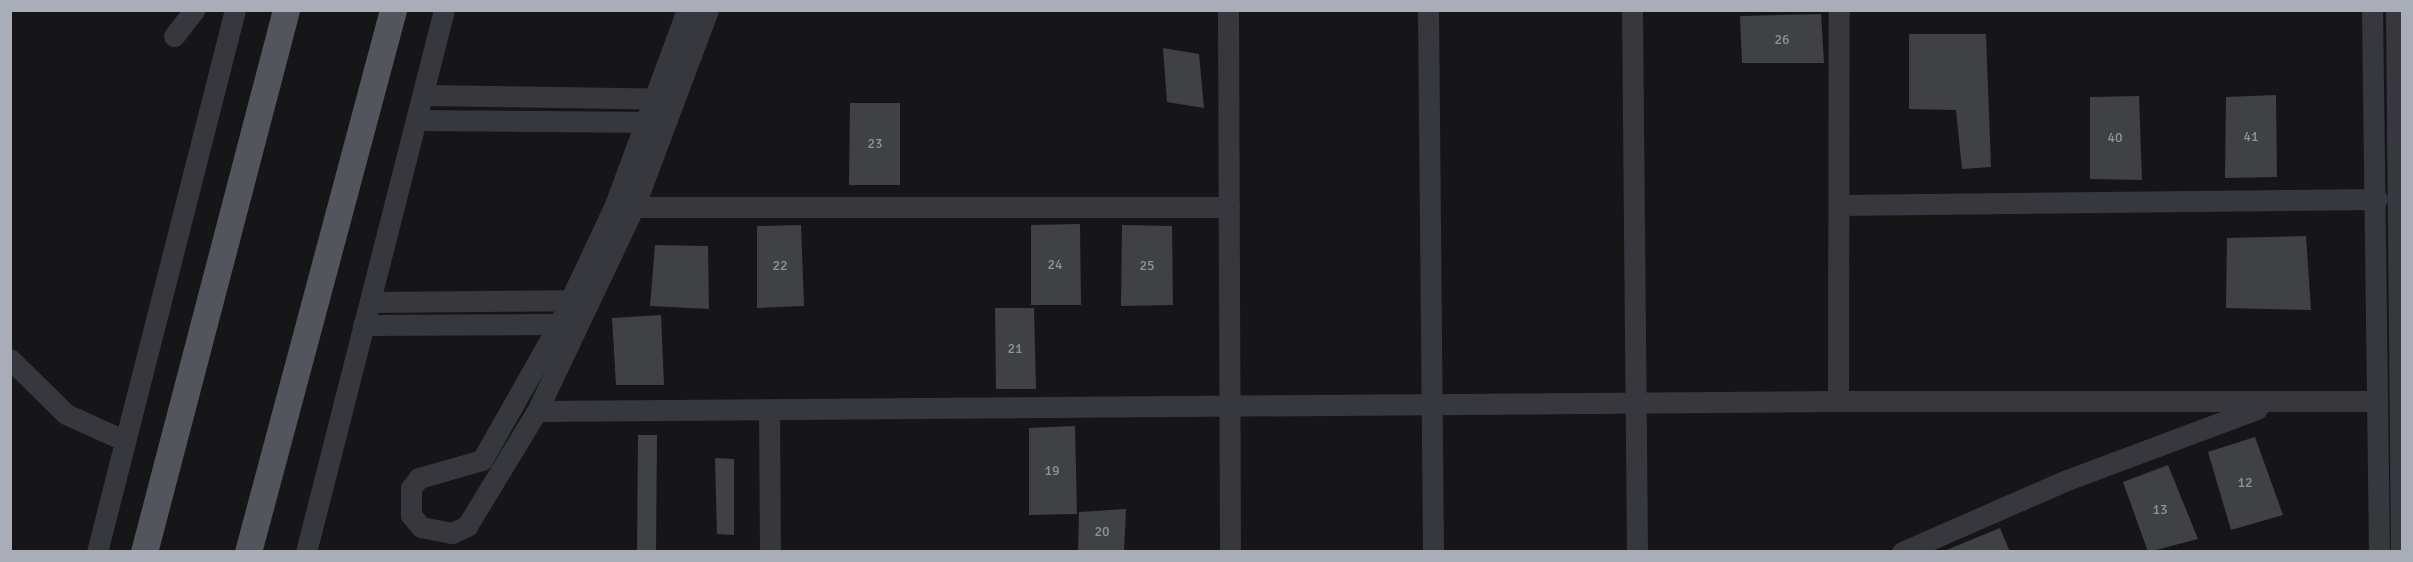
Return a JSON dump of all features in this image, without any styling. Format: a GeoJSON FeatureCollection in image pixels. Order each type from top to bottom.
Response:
{"type":"FeatureCollection","features":[{"type":"Feature","properties":{"kind":"main road"},"geometry":{"type":"LineString","coordinates":[[144,552],[286,10]]}},
{"type":"Feature","properties":{"kind":"main road"},"geometry":{"type":"LineString","coordinates":[[248,552],[393,10]]}},
{"type":"Feature","properties":{"kind":"street"},"geometry":{"type":"LineString","coordinates":[[174,36],[194,10]]}},
{"type":"Feature","properties":{"kind":"street"},"geometry":{"type":"LineString","coordinates":[[97,552],[121,439],[235,10]]}},
{"type":"Feature","properties":{"kind":"street"},"geometry":{"type":"LineString","coordinates":[[309,551],[363,326],[444,10]]}},
{"type":"Feature","properties":{"kind":"street"},"geometry":{"type":"LineString","coordinates":[[666,98],[687,10]]}},
{"type":"Feature","properties":{"kind":"street"},"geometry":{"type":"LineString","coordinates":[[581,300],[666,98],[708,10]]}},
{"type":"Feature","properties":{"kind":"street"},"geometry":{"type":"LineString","coordinates":[[1228,10],[1232,410],[1230,552]]}},
{"type":"Feature","properties":{"kind":"street"},"geometry":{"type":"LineString","coordinates":[[1428,10],[1433,552]]}},
{"type":"Feature","properties":{"kind":"street"},"geometry":{"type":"LineString","coordinates":[[1632,10],[1637,552]]}},
{"type":"Feature","properties":{"kind":"street"},"geometry":{"type":"LineString","coordinates":[[1838,401],[1839,10]]}},
{"type":"Feature","properties":{"kind":"street"},"geometry":{"type":"LineString","coordinates":[[2372,10],[2377,199],[2379,552]]}},
{"type":"Feature","properties":{"kind":"street"},"geometry":{"type":"LineString","coordinates":[[2396,10],[2401,552]]}},
{"type":"Feature","properties":{"kind":"street"},"geometry":{"type":"LineString","coordinates":[[423,95],[666,98]]}},
{"type":"Feature","properties":{"kind":"street"},"geometry":{"type":"LineString","coordinates":[[416,120],[656,122]]}},
{"type":"Feature","properties":{"kind":"street"},"geometry":{"type":"LineString","coordinates":[[568,324],[537,411],[467,526],[452,532],[421,526],[411,516],[411,488],[419,477],[482,460],[568,324],[634,207],[656,122]]}},
{"type":"Feature","properties":{"kind":"street"},"geometry":{"type":"LineString","coordinates":[[1839,205],[2377,199]]}},
{"type":"Feature","properties":{"kind":"street"},"geometry":{"type":"LineString","coordinates":[[634,207],[1229,207]]}},
{"type":"Feature","properties":{"kind":"street"},"geometry":{"type":"LineString","coordinates":[[370,302],[581,300]]}},
{"type":"Feature","properties":{"kind":"street"},"geometry":{"type":"LineString","coordinates":[[363,326],[568,324]]}},
{"type":"Feature","properties":{"kind":"street"},"geometry":{"type":"LineString","coordinates":[[10,359],[66,414],[121,439]]}},
{"type":"Feature","properties":{"kind":"street"},"geometry":{"type":"LineString","coordinates":[[537,411],[1232,410],[1636,406],[1838,401],[2269,404],[2378,401]]}},
{"type":"Feature","properties":{"kind":"street"},"geometry":{"type":"LineString","coordinates":[[1902,552],[2067,480],[2269,404]]}},
{"type":"Feature","properties":{"kind":"street"},"geometry":{"type":"LineString","coordinates":[[769,411],[770,552]]}},
{"type":"Feature","properties":{"kind":"building"},"geometry":{"type":"Polygon","coordinates":[[[1821,14],[1824,63],[1742,63],[1740,16],[1821,14]]]}},
{"type":"Feature","properties":{"kind":"building"},"geometry":{"type":"Polygon","coordinates":[[[1909,34],[1986,34],[1991,167],[1962,169],[1956,110],[1909,109],[1909,34]]]}},
{"type":"Feature","properties":{"kind":"building"},"geometry":{"type":"Polygon","coordinates":[[[1163,48],[1199,54],[1204,108],[1167,102],[1163,48]]]}},
{"type":"Feature","properties":{"kind":"building"},"geometry":{"type":"Polygon","coordinates":[[[2276,95],[2277,177],[2225,178],[2226,97],[2276,95]]]}},
{"type":"Feature","properties":{"kind":"building"},"geometry":{"type":"Polygon","coordinates":[[[2139,96],[2142,180],[2090,179],[2090,97],[2139,96]]]}},
{"type":"Feature","properties":{"kind":"building"},"geometry":{"type":"Polygon","coordinates":[[[850,103],[900,103],[900,185],[849,185],[850,103]]]}},
{"type":"Feature","properties":{"kind":"building"},"geometry":{"type":"Polygon","coordinates":[[[1080,224],[1081,305],[1031,305],[1031,225],[1080,224]]]}},
{"type":"Feature","properties":{"kind":"building"},"geometry":{"type":"Polygon","coordinates":[[[801,225],[804,306],[757,308],[757,226],[801,225]]]}},
{"type":"Feature","properties":{"kind":"building"},"geometry":{"type":"Polygon","coordinates":[[[1122,225],[1172,226],[1173,305],[1121,306],[1122,225]]]}},
{"type":"Feature","properties":{"kind":"building"},"geometry":{"type":"Polygon","coordinates":[[[2306,236],[2311,310],[2226,308],[2227,238],[2306,236]]]}},
{"type":"Feature","properties":{"kind":"building"},"geometry":{"type":"Polygon","coordinates":[[[655,245],[708,246],[709,309],[650,306],[655,245]]]}},
{"type":"Feature","properties":{"kind":"building"},"geometry":{"type":"Polygon","coordinates":[[[995,308],[1034,308],[1036,389],[996,389],[995,308]]]}},
{"type":"Feature","properties":{"kind":"building"},"geometry":{"type":"Polygon","coordinates":[[[661,315],[664,385],[616,385],[612,318],[661,315]]]}},
{"type":"Feature","properties":{"kind":"building"},"geometry":{"type":"Polygon","coordinates":[[[1075,426],[1077,514],[1029,515],[1029,428],[1075,426]]]}},
{"type":"Feature","properties":{"kind":"building"},"geometry":{"type":"Polygon","coordinates":[[[638,435],[657,435],[656,552],[637,552],[638,435]]]}},
{"type":"Feature","properties":{"kind":"building"},"geometry":{"type":"Polygon","coordinates":[[[2255,437],[2283,515],[2231,530],[2208,452],[2255,437]]]}},
{"type":"Feature","properties":{"kind":"building"},"geometry":{"type":"Polygon","coordinates":[[[715,458],[734,459],[734,535],[717,534],[715,458]]]}},
{"type":"Feature","properties":{"kind":"building"},"geometry":{"type":"Polygon","coordinates":[[[2168,465],[2198,539],[2148,552],[2123,482],[2168,465]]]}},
{"type":"Feature","properties":{"kind":"building"},"geometry":{"type":"Polygon","coordinates":[[[1126,509],[1124,552],[1078,552],[1079,512],[1126,509]]]}},
{"type":"Feature","properties":{"kind":"building"},"geometry":{"type":"Polygon","coordinates":[[[2000,528],[2010,552],[1944,552],[1944,551],[2000,528]]]}}]}
